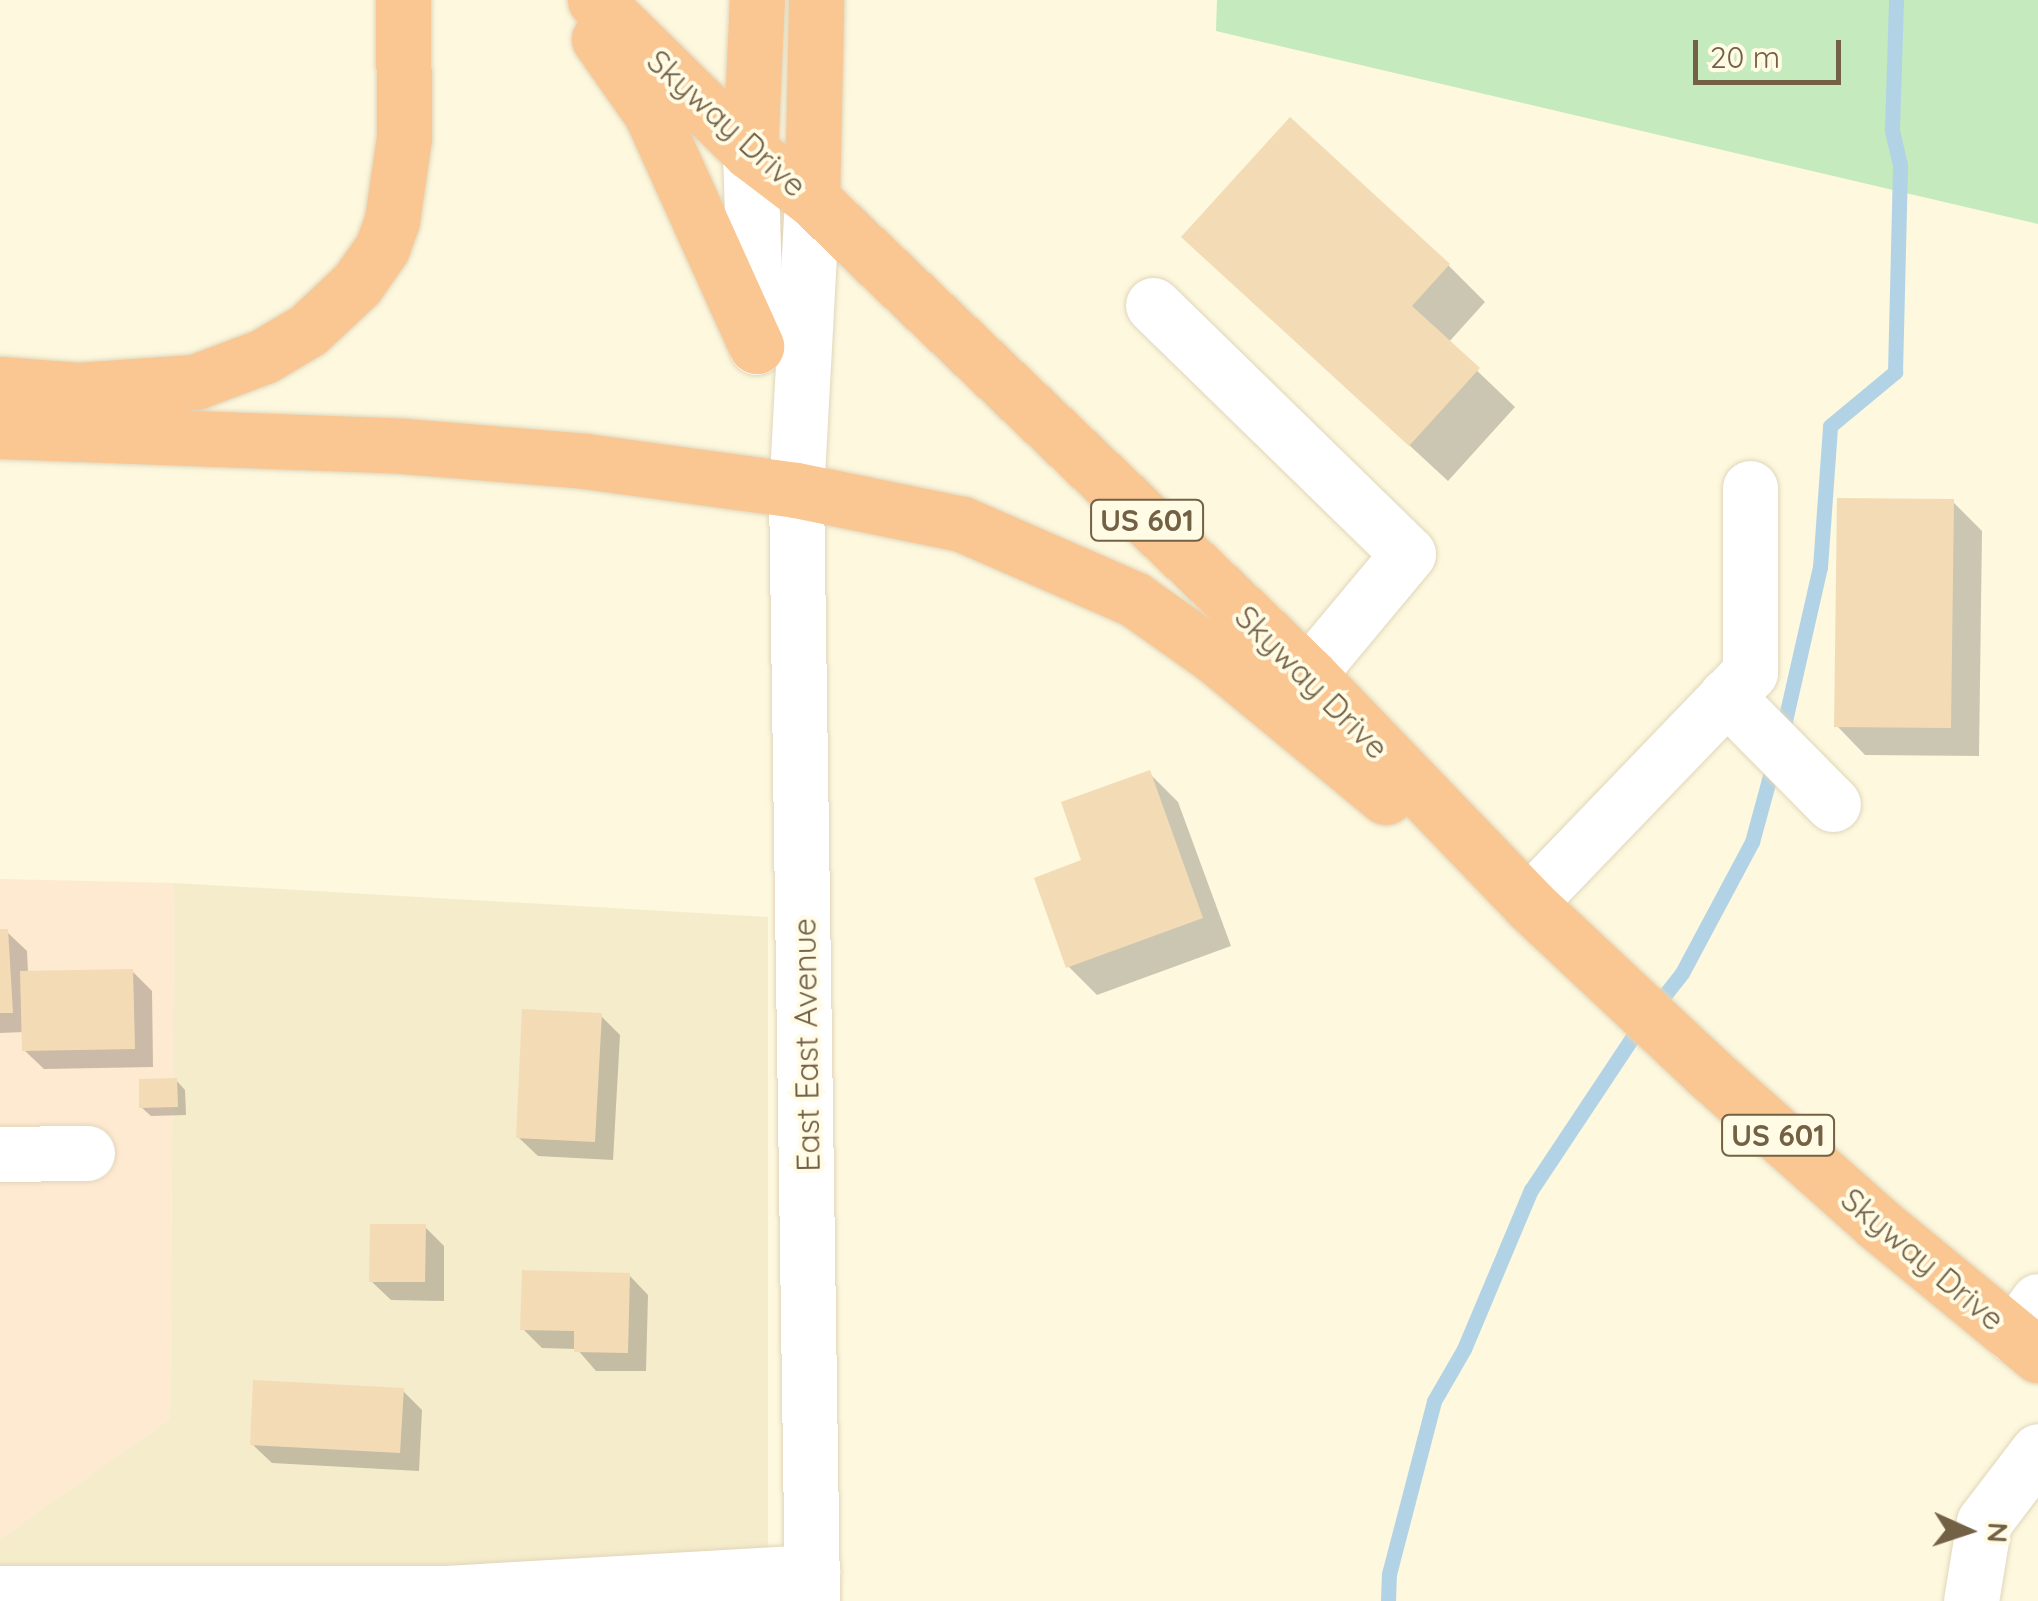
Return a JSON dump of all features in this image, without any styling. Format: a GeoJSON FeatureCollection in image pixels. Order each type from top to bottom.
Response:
{"type":"FeatureCollection","features":[{"type":"Feature","properties":{"kind":"highway"},"geometry":{"type":"LineString","coordinates":[[0,384],[78,390],[195,382],[279,348],[308,330],[357,284],[382,248],[392,220],[404,138],[403,0]]}},
{"type":"Feature","properties":{"kind":"highway"},"geometry":{"type":"LineString","coordinates":[[572,0],[651,112],[756,346]]}},
{"type":"Feature","properties":{"kind":"highway","name":"Skyway Drive"},"geometry":{"type":"LineString","coordinates":[[596,0],[750,152],[812,199],[1308,674],[1528,903],[1722,1086],[2030,1330]]}},
{"type":"Feature","properties":{"kind":"highway","name":"East East Avenue"},"geometry":{"type":"LineString","coordinates":[[750,152],[757,0]]}},
{"type":"Feature","properties":{"kind":"highway","name":"East East Avenue"},"geometry":{"type":"LineString","coordinates":[[812,199],[816,0]]}},
{"type":"Feature","properties":{"kind":"highway","name":"US 601"},"geometry":{"type":"LineString","coordinates":[[0,431],[404,446],[585,461],[796,490],[962,524],[1134,599],[1216,657],[1355,773],[1528,903]]}},
{"type":"Feature","properties":{"kind":"street","name":"East East Avenue"},"geometry":{"type":"LineString","coordinates":[[750,152],[756,346],[796,490]]}},
{"type":"Feature","properties":{"kind":"street","name":"East East Avenue"},"geometry":{"type":"LineString","coordinates":[[812,199],[796,490],[812,1586]]}},
{"type":"Feature","properties":{"kind":"street"},"geometry":{"type":"LineString","coordinates":[[1153,305],[1408,554],[1308,674]]}},
{"type":"Feature","properties":{"kind":"street"},"geometry":{"type":"LineString","coordinates":[[1528,903],[1750,672],[1750,488]]}},
{"type":"Feature","properties":{"kind":"street"},"geometry":{"type":"LineString","coordinates":[[1726,696],[1833,804]]}},
{"type":"Feature","properties":{"kind":"street"},"geometry":{"type":"LineString","coordinates":[[0,1154],[88,1154]]}},
{"type":"Feature","properties":{"kind":"street"},"geometry":{"type":"LineString","coordinates":[[1970,1601],[1984,1522],[2038,1451]]}},
{"type":"Feature","properties":{"kind":"street"},"geometry":{"type":"LineString","coordinates":[[0,1593],[446,1593],[812,1586]]}},
{"type":"Feature","properties":{"kind":"shaded area"},"geometry":{"type":"Polygon","coordinates":[[[0,879],[174,883],[170,1419],[0,1539],[0,879]]]}},
{"type":"Feature","properties":{"kind":"shaded area"},"geometry":{"type":"Polygon","coordinates":[[[174,883],[768,917],[768,1601],[0,1601],[0,1539],[170,1419],[174,883]]]}},
{"type":"Feature","properties":{"kind":"green space"},"geometry":{"type":"Polygon","coordinates":[[[1217,0],[2038,0],[2038,224],[1216,31],[1217,0]]]}},
{"type":"Feature","properties":{"kind":"building"},"geometry":{"type":"Polygon","coordinates":[[[1290,117],[1450,264],[1412,306],[1480,368],[1409,446],[1181,237],[1290,117]]]}},
{"type":"Feature","properties":{"kind":"building"},"geometry":{"type":"Polygon","coordinates":[[[1837,498],[1954,499],[1951,728],[1834,727],[1837,498]]]}},
{"type":"Feature","properties":{"kind":"building"},"geometry":{"type":"Polygon","coordinates":[[[1150,770],[1203,918],[1066,968],[1034,878],[1081,860],[1061,802],[1150,770]]]}},
{"type":"Feature","properties":{"kind":"building"},"geometry":{"type":"Polygon","coordinates":[[[0,929],[8,929],[13,1013],[0,1013],[0,929]]]}},
{"type":"Feature","properties":{"kind":"building"},"geometry":{"type":"Polygon","coordinates":[[[133,969],[135,1049],[22,1051],[20,971],[133,969]]]}},
{"type":"Feature","properties":{"kind":"building"},"geometry":{"type":"Polygon","coordinates":[[[522,1009],[602,1013],[595,1142],[516,1138],[522,1009]]]}},
{"type":"Feature","properties":{"kind":"building"},"geometry":{"type":"Polygon","coordinates":[[[177,1078],[178,1107],[139,1108],[139,1079],[177,1078]]]}},
{"type":"Feature","properties":{"kind":"building"},"geometry":{"type":"Polygon","coordinates":[[[370,1224],[426,1224],[425,1282],[369,1282],[370,1224]]]}},
{"type":"Feature","properties":{"kind":"building"},"geometry":{"type":"Polygon","coordinates":[[[522,1270],[630,1273],[628,1353],[574,1352],[574,1331],[520,1330],[522,1270]]]}},
{"type":"Feature","properties":{"kind":"building"},"geometry":{"type":"Polygon","coordinates":[[[253,1380],[404,1388],[400,1453],[250,1445],[253,1380]]]}},
{"type":"Feature","properties":{"kind":"waterway"},"geometry":{"type":"LineString","coordinates":[[1782,734],[1820,567],[1830,426],[1895,372],[1900,165],[1892,129],[1896,0]]}},
{"type":"Feature","properties":{"kind":"waterway"},"geometry":{"type":"LineString","coordinates":[[1388,1601],[1389,1574],[1434,1401],[1464,1349],[1531,1190],[1638,1029],[1682,973],[1752,842],[1774,761]]}}]}
